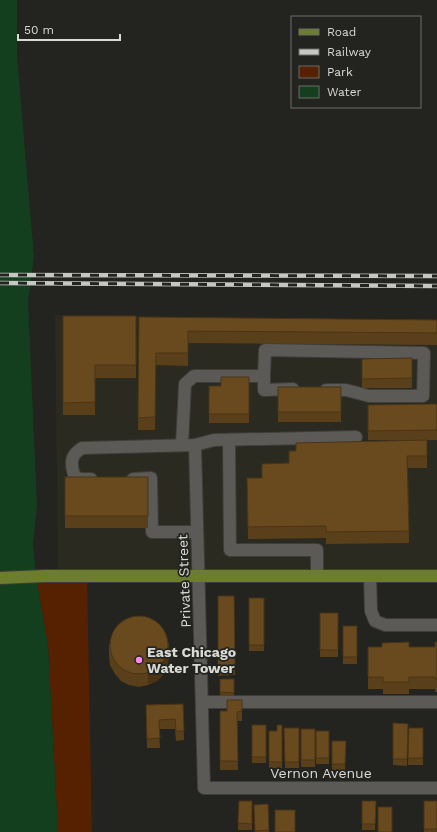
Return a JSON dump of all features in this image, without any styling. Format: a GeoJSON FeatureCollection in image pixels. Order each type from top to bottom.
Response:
{"type":"FeatureCollection","features":[{"type":"Feature","properties":{"kind":"main road"},"geometry":{"type":"LineString","coordinates":[[0,578],[44,576],[437,576]]}},
{"type":"Feature","properties":{"kind":"street"},"geometry":{"type":"LineString","coordinates":[[265,350],[424,353],[423,396],[368,396],[346,390],[264,390],[264,376],[265,350]]}},
{"type":"Feature","properties":{"kind":"street"},"geometry":{"type":"LineString","coordinates":[[182,445],[185,384],[194,376],[264,376]]}},
{"type":"Feature","properties":{"kind":"street"},"geometry":{"type":"LineString","coordinates":[[103,479],[80,479],[74,475],[72,459],[75,452],[82,448],[195,445],[214,440],[356,437]]}},
{"type":"Feature","properties":{"kind":"street"},"geometry":{"type":"LineString","coordinates":[[229,440],[230,550],[317,550],[317,576]]}},
{"type":"Feature","properties":{"kind":"street","name":"Private Street"},"geometry":{"type":"LineString","coordinates":[[195,445],[204,788]]}},
{"type":"Feature","properties":{"kind":"street"},"geometry":{"type":"LineString","coordinates":[[119,479],[151,478],[152,532],[197,532]]}},
{"type":"Feature","properties":{"kind":"street"},"geometry":{"type":"LineString","coordinates":[[370,576],[371,611],[376,621],[385,625],[437,625]]}},
{"type":"Feature","properties":{"kind":"street"},"geometry":{"type":"LineString","coordinates":[[202,702],[437,702]]}},
{"type":"Feature","properties":{"kind":"street","name":"Vernon Avenue"},"geometry":{"type":"LineString","coordinates":[[204,788],[437,788]]}},
{"type":"Feature","properties":{"kind":"shaded area"},"geometry":{"type":"Polygon","coordinates":[[[55,315],[437,320],[437,572],[58,571],[55,315]]]}},
{"type":"Feature","properties":{"kind":"green space"},"geometry":{"type":"Polygon","coordinates":[[[36,577],[87,578],[92,832],[58,832],[48,646],[36,577]]]}},
{"type":"Feature","properties":{"kind":"water"},"geometry":{"type":"Polygon","coordinates":[[[0,0],[17,0],[17,57],[34,257],[28,301],[37,506],[33,542],[36,577],[48,646],[58,832],[0,832],[0,0]]]}},
{"type":"Feature","properties":{"kind":"building"},"geometry":{"type":"Polygon","coordinates":[[[63,316],[136,316],[136,365],[95,365],[95,402],[63,403],[63,316]]]}},
{"type":"Feature","properties":{"kind":"building"},"geometry":{"type":"Polygon","coordinates":[[[139,317],[437,320],[437,333],[188,331],[188,353],[156,353],[155,417],[138,418],[139,317]]]}},
{"type":"Feature","properties":{"kind":"building"},"geometry":{"type":"Polygon","coordinates":[[[412,358],[412,378],[362,379],[362,359],[412,358]]]}},
{"type":"Feature","properties":{"kind":"building"},"geometry":{"type":"Polygon","coordinates":[[[221,377],[249,377],[249,414],[209,414],[209,386],[221,386],[221,377]]]}},
{"type":"Feature","properties":{"kind":"building"},"geometry":{"type":"Polygon","coordinates":[[[278,387],[341,387],[341,412],[278,412],[278,387]]]}},
{"type":"Feature","properties":{"kind":"building"},"geometry":{"type":"Polygon","coordinates":[[[437,404],[437,430],[368,431],[368,405],[437,404]]]}},
{"type":"Feature","properties":{"kind":"building"},"geometry":{"type":"Polygon","coordinates":[[[427,440],[427,456],[407,456],[409,531],[326,532],[326,526],[248,527],[247,478],[262,478],[262,464],[289,463],[289,451],[296,451],[296,443],[427,440]]]}},
{"type":"Feature","properties":{"kind":"building"},"geometry":{"type":"Polygon","coordinates":[[[65,477],[148,477],[148,516],[65,516],[65,477]]]}},
{"type":"Feature","properties":{"kind":"building"},"geometry":{"type":"Polygon","coordinates":[[[218,596],[234,596],[235,666],[218,666],[218,596]]]}},
{"type":"Feature","properties":{"kind":"building"},"geometry":{"type":"Polygon","coordinates":[[[249,598],[264,598],[264,645],[249,645],[249,598]]]}},
{"type":"Feature","properties":{"kind":"building"},"geometry":{"type":"Polygon","coordinates":[[[320,613],[338,613],[338,650],[320,650],[320,613]]]}},
{"type":"Feature","properties":{"kind":"building","name":"East Chicago Water Tower"},"geometry":{"type":"Polygon","coordinates":[[[133,616],[145,616],[160,624],[168,639],[168,651],[160,666],[145,674],[133,674],[118,666],[110,651],[110,639],[118,624],[133,616]]]}},
{"type":"Feature","properties":{"kind":"building"},"geometry":{"type":"Polygon","coordinates":[[[343,626],[357,626],[357,657],[343,657],[343,626]]]}},
{"type":"Feature","properties":{"kind":"building"},"geometry":{"type":"Polygon","coordinates":[[[409,642],[409,647],[435,647],[435,642],[437,642],[437,679],[435,679],[435,677],[409,677],[409,682],[383,682],[383,677],[368,677],[368,647],[382,647],[382,643],[409,642]]]}},
{"type":"Feature","properties":{"kind":"building"},"geometry":{"type":"Polygon","coordinates":[[[220,679],[234,679],[234,693],[220,692],[220,679]]]}},
{"type":"Feature","properties":{"kind":"building"},"geometry":{"type":"Polygon","coordinates":[[[227,700],[242,700],[242,711],[237,712],[238,761],[220,761],[220,711],[227,711],[227,700]]]}},
{"type":"Feature","properties":{"kind":"building"},"geometry":{"type":"Polygon","coordinates":[[[183,704],[184,731],[176,731],[175,719],[159,720],[160,738],[147,739],[146,705],[183,704]]]}},
{"type":"Feature","properties":{"kind":"building"},"geometry":{"type":"Polygon","coordinates":[[[393,723],[408,724],[407,759],[393,759],[393,723]]]}},
{"type":"Feature","properties":{"kind":"building"},"geometry":{"type":"Polygon","coordinates":[[[252,725],[266,725],[266,757],[252,757],[252,725]]]}},
{"type":"Feature","properties":{"kind":"building"},"geometry":{"type":"Polygon","coordinates":[[[277,725],[282,725],[282,762],[269,762],[269,731],[277,731],[277,725]]]}},
{"type":"Feature","properties":{"kind":"building"},"geometry":{"type":"Polygon","coordinates":[[[284,728],[299,728],[299,762],[285,762],[284,728]]]}},
{"type":"Feature","properties":{"kind":"building"},"geometry":{"type":"Polygon","coordinates":[[[409,728],[423,728],[423,758],[408,758],[409,728]]]}},
{"type":"Feature","properties":{"kind":"building"},"geometry":{"type":"Polygon","coordinates":[[[301,729],[315,729],[315,760],[301,760],[301,729]]]}},
{"type":"Feature","properties":{"kind":"building"},"geometry":{"type":"Polygon","coordinates":[[[316,731],[329,731],[329,758],[316,758],[316,731]]]}},
{"type":"Feature","properties":{"kind":"building"},"geometry":{"type":"Polygon","coordinates":[[[332,741],[346,741],[345,764],[332,764],[332,741]]]}},
{"type":"Feature","properties":{"kind":"building"},"geometry":{"type":"Polygon","coordinates":[[[239,801],[252,801],[252,824],[238,823],[239,801]]]}},
{"type":"Feature","properties":{"kind":"building"},"geometry":{"type":"Polygon","coordinates":[[[362,801],[376,801],[375,824],[362,824],[362,801]]]}},
{"type":"Feature","properties":{"kind":"building"},"geometry":{"type":"Polygon","coordinates":[[[424,801],[437,801],[437,829],[424,829],[424,801]]]}},
{"type":"Feature","properties":{"kind":"building"},"geometry":{"type":"Polygon","coordinates":[[[268,804],[269,830],[255,831],[254,805],[268,804]]]}},
{"type":"Feature","properties":{"kind":"building"},"geometry":{"type":"Polygon","coordinates":[[[378,807],[392,807],[392,832],[378,832],[378,807]]]}},
{"type":"Feature","properties":{"kind":"building"},"geometry":{"type":"Polygon","coordinates":[[[275,810],[295,810],[295,832],[275,832],[275,810]]]}},
{"type":"Feature","properties":{"kind":"railway"},"geometry":{"type":"LineString","coordinates":[[0,275],[437,276]]}},
{"type":"Feature","properties":{"kind":"railway"},"geometry":{"type":"LineString","coordinates":[[0,283],[437,286]]}},
{"type":"Feature","properties":{"kind":"place","name":"East Chicago Water Tower"},"geometry":{"type":"Point","coordinates":[139,660]}}]}
